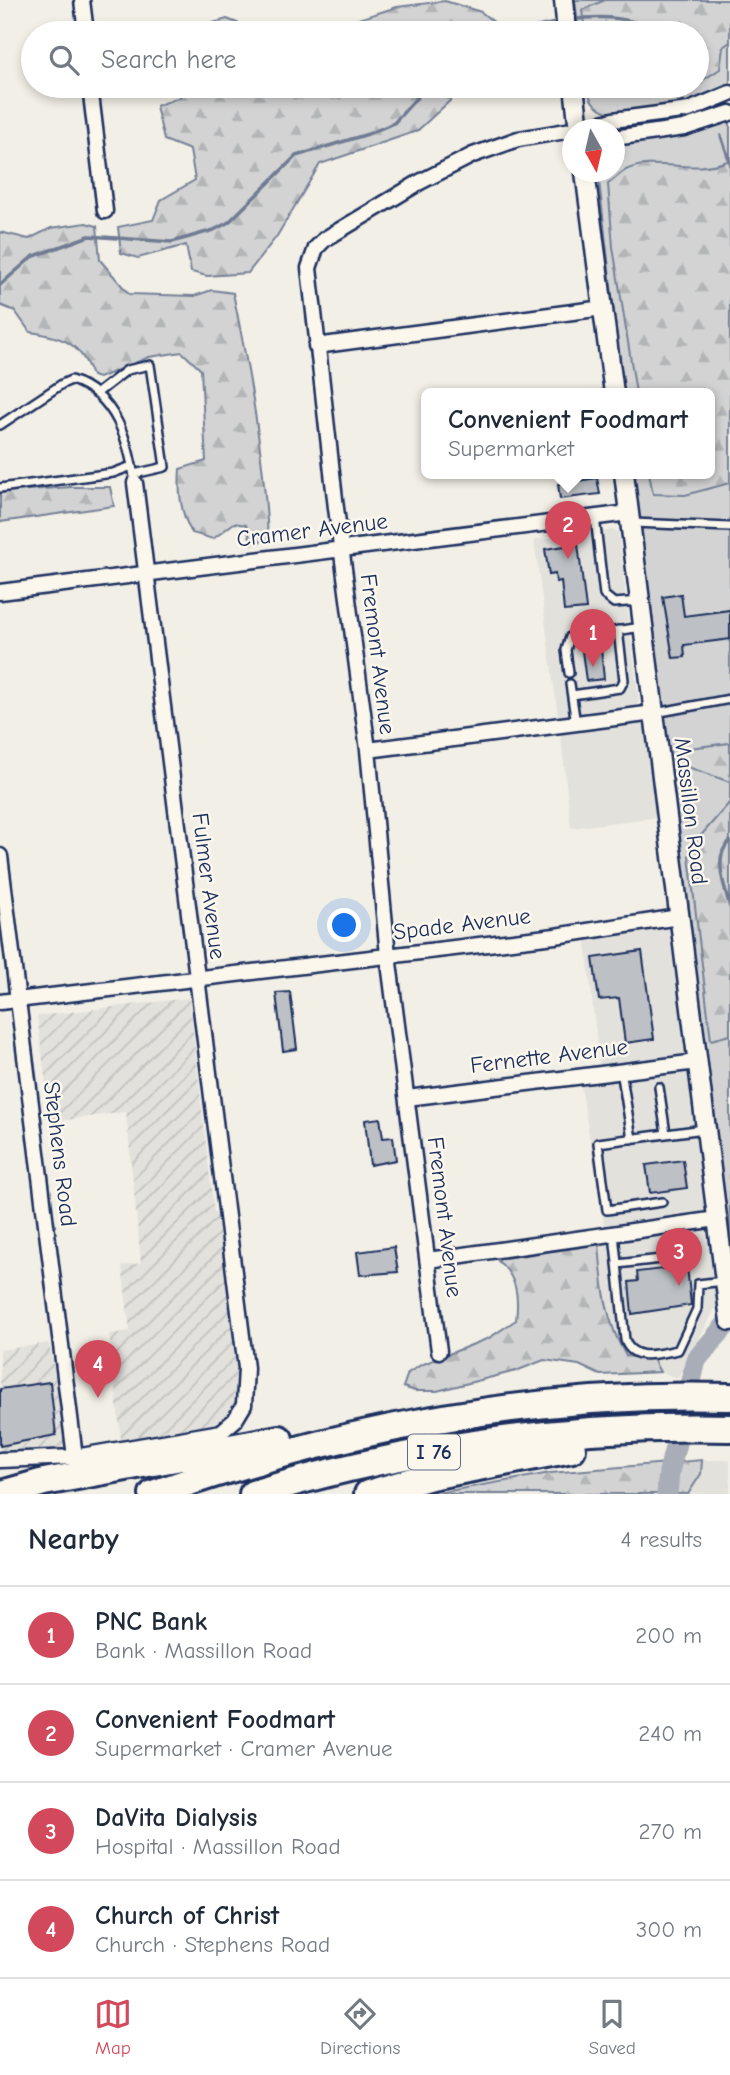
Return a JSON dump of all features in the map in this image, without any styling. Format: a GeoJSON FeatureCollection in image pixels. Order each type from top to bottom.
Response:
{"type":"FeatureCollection","features":[{"type":"Feature","properties":{"kind":"highway","name":"I 76"},"geometry":{"type":"LineString","coordinates":[[153,1494],[275,1455],[375,1431],[493,1410],[616,1399],[730,1396]]}},
{"type":"Feature","properties":{"kind":"highway"},"geometry":{"type":"LineString","coordinates":[[369,1494],[497,1462],[620,1436],[719,1427]]}},
{"type":"Feature","properties":{"kind":"highway"},"geometry":{"type":"LineString","coordinates":[[2,1494],[44,1482],[254,1443],[293,1437],[375,1431]]}},
{"type":"Feature","properties":{"kind":"highway","name":"I 76"},"geometry":{"type":"LineString","coordinates":[[253,1494],[419,1454],[535,1437],[620,1436]]}},
{"type":"Feature","properties":{"kind":"street"},"geometry":{"type":"LineString","coordinates":[[82,0],[85,21]]}},
{"type":"Feature","properties":{"kind":"street"},"geometry":{"type":"LineString","coordinates":[[564,0],[566,21]]}},
{"type":"Feature","properties":{"kind":"street"},"geometry":{"type":"LineString","coordinates":[[621,119],[689,110],[730,93]]}},
{"type":"Feature","properties":{"kind":"street"},"geometry":{"type":"LineString","coordinates":[[91,98],[105,211]]}},
{"type":"Feature","properties":{"kind":"street"},"geometry":{"type":"LineString","coordinates":[[575,98],[578,119]]}},
{"type":"Feature","properties":{"kind":"street"},"geometry":{"type":"LineString","coordinates":[[625,136],[684,128],[730,113]]}},
{"type":"Feature","properties":{"kind":"street","name":"Fremont Avenue"},"geometry":{"type":"LineString","coordinates":[[439,1351],[388,955],[368,750],[316,346],[309,268],[316,247],[325,239],[421,182],[473,155],[518,139],[562,132]]}},
{"type":"Feature","properties":{"kind":"street"},"geometry":{"type":"LineString","coordinates":[[586,182],[613,388]]}},
{"type":"Feature","properties":{"kind":"street"},"geometry":{"type":"LineString","coordinates":[[316,346],[603,308]]}},
{"type":"Feature","properties":{"kind":"street","name":"Fulmer Avenue"},"geometry":{"type":"LineString","coordinates":[[75,1457],[212,1435],[229,1427],[240,1413],[246,1397],[246,1368],[134,475]]}},
{"type":"Feature","properties":{"kind":"street","name":"Massillon Road"},"geometry":{"type":"LineString","coordinates":[[625,479],[730,1321]]}},
{"type":"Feature","properties":{"kind":"street","name":"Cramer Avenue"},"geometry":{"type":"LineString","coordinates":[[0,592],[595,517],[630,518]]}},
{"type":"Feature","properties":{"kind":"street"},"geometry":{"type":"LineString","coordinates":[[368,750],[654,713]]}},
{"type":"Feature","properties":{"kind":"street","name":"Stephens Road"},"geometry":{"type":"LineString","coordinates":[[0,856],[75,1457]]}},
{"type":"Feature","properties":{"kind":"street","name":"Spade Avenue"},"geometry":{"type":"LineString","coordinates":[[0,1002],[629,926],[679,917]]}},
{"type":"Feature","properties":{"kind":"street","name":"Fernette Avenue"},"geometry":{"type":"LineString","coordinates":[[407,1098],[697,1062]]}},
{"type":"Feature","properties":{"kind":"street"},"geometry":{"type":"LineString","coordinates":[[428,1260],[717,1219]]}},
{"type":"Feature","properties":{"kind":"street"},"geometry":{"type":"LineString","coordinates":[[0,1460],[75,1457]]}},
{"type":"Feature","properties":{"kind":"lane"},"geometry":{"type":"LineString","coordinates":[[0,488],[113,473],[134,475],[164,467],[150,365],[127,370],[96,394]]}},
{"type":"Feature","properties":{"kind":"lane","name":"Fulmer Avenue"},"geometry":{"type":"LineString","coordinates":[[0,425],[62,384],[71,380],[80,383],[96,394],[115,415],[124,433],[134,475]]}},
{"type":"Feature","properties":{"kind":"lane"},"geometry":{"type":"LineString","coordinates":[[595,517],[604,595],[614,603],[640,601]]}},
{"type":"Feature","properties":{"kind":"lane"},"geometry":{"type":"LineString","coordinates":[[630,518],[730,527]]}},
{"type":"Feature","properties":{"kind":"lane"},"geometry":{"type":"LineString","coordinates":[[569,673],[566,650],[570,637],[643,627]]}},
{"type":"Feature","properties":{"kind":"lane"},"geometry":{"type":"LineString","coordinates":[[572,695],[620,688],[624,680],[618,630]]}},
{"type":"Feature","properties":{"kind":"lane"},"geometry":{"type":"LineString","coordinates":[[570,684],[576,724]]}},
{"type":"Feature","properties":{"kind":"lane"},"geometry":{"type":"LineString","coordinates":[[654,713],[730,699]]}},
{"type":"Feature","properties":{"kind":"lane"},"geometry":{"type":"LineString","coordinates":[[621,1070],[632,1139]]}},
{"type":"Feature","properties":{"kind":"lane"},"geometry":{"type":"LineString","coordinates":[[659,1087],[666,1134]]}},
{"type":"Feature","properties":{"kind":"lane"},"geometry":{"type":"LineString","coordinates":[[662,1202],[607,1210],[598,1143],[705,1129]]}},
{"type":"Feature","properties":{"kind":"lane"},"geometry":{"type":"LineString","coordinates":[[617,1233],[617,1264],[628,1349],[643,1355],[678,1350],[698,1308],[698,1284],[726,1285]]}},
{"type":"Feature","properties":{"kind":"lane"},"geometry":{"type":"LineString","coordinates":[[617,1264],[679,1256]]}},
{"type":"Feature","properties":{"kind":"shaded area"},"geometry":{"type":"Polygon","coordinates":[[[614,530],[618,532],[639,702],[634,707],[558,716],[534,540],[614,530]]]}},
{"type":"Feature","properties":{"kind":"shaded area"},"geometry":{"type":"Polygon","coordinates":[[[652,716],[665,816],[571,828],[560,728],[652,716]]]}},
{"type":"Feature","properties":{"kind":"shaded area"},"geometry":{"type":"Polygon","coordinates":[[[677,921],[695,1060],[600,1070],[585,935],[677,921]]]}},
{"type":"Feature","properties":{"kind":"shaded area"},"geometry":{"type":"Polygon","coordinates":[[[189,998],[214,1212],[222,1211],[243,1398],[226,1424],[122,1448],[109,1334],[130,1331],[122,1266],[141,1263],[126,1112],[51,1122],[37,1016],[189,998]]]}},
{"type":"Feature","properties":{"kind":"shaded area"},"geometry":{"type":"Polygon","coordinates":[[[695,1064],[714,1216],[605,1229],[580,1081],[695,1064]]]}},
{"type":"Feature","properties":{"kind":"shaded area"},"geometry":{"type":"Polygon","coordinates":[[[712,1224],[721,1297],[678,1378],[660,1372],[653,1359],[626,1356],[605,1308],[599,1243],[712,1224]]]}},
{"type":"Feature","properties":{"kind":"shaded area"},"geometry":{"type":"Polygon","coordinates":[[[49,1343],[71,1453],[0,1456],[0,1350],[49,1343]]]}},
{"type":"Feature","properties":{"kind":"shaded area"},"geometry":{"type":"Polygon","coordinates":[[[702,1460],[730,1460],[730,1494],[688,1494],[701,1474],[702,1460]]]}},
{"type":"Feature","properties":{"kind":"green space"},"geometry":{"type":"Polygon","coordinates":[[[575,0],[730,0],[730,87],[709,95],[709,21],[578,21],[575,0]]]}},
{"type":"Feature","properties":{"kind":"green space"},"geometry":{"type":"Polygon","coordinates":[[[605,0],[730,0],[730,42],[723,47],[720,69],[709,76],[709,21],[583,21],[582,10],[605,0]]]}},
{"type":"Feature","properties":{"kind":"green space"},"geometry":{"type":"Polygon","coordinates":[[[445,1],[481,12],[492,21],[352,21],[397,7],[445,1]]]}},
{"type":"Feature","properties":{"kind":"green space"},"geometry":{"type":"Polygon","coordinates":[[[177,98],[453,98],[417,131],[320,164],[277,236],[248,273],[207,276],[191,272],[186,245],[138,258],[121,253],[118,227],[153,220],[161,200],[195,180],[190,150],[164,140],[156,106],[177,98]]]}},
{"type":"Feature","properties":{"kind":"green space"},"geometry":{"type":"Polygon","coordinates":[[[590,98],[702,98],[689,103],[617,114],[601,109],[590,98]]]}},
{"type":"Feature","properties":{"kind":"green space"},"geometry":{"type":"Polygon","coordinates":[[[730,118],[730,1243],[635,479],[715,479],[715,388],[622,388],[599,182],[625,182],[625,141],[730,118]]]}},
{"type":"Feature","properties":{"kind":"green space"},"geometry":{"type":"Polygon","coordinates":[[[730,160],[730,483],[685,495],[653,494],[650,479],[715,479],[715,388],[635,388],[613,247],[608,184],[625,182],[625,171],[637,166],[702,166],[730,160]]]}},
{"type":"Feature","properties":{"kind":"green space"},"geometry":{"type":"Polygon","coordinates":[[[86,223],[97,226],[100,260],[129,294],[194,296],[212,290],[233,293],[255,415],[268,539],[252,544],[246,525],[234,523],[213,539],[192,533],[188,525],[181,502],[180,469],[206,461],[201,370],[182,352],[149,357],[99,378],[92,376],[76,348],[61,339],[30,332],[15,311],[0,305],[0,232],[29,239],[51,228],[86,223]]]}},
{"type":"Feature","properties":{"kind":"green space"},"geometry":{"type":"Polygon","coordinates":[[[110,487],[114,506],[0,522],[0,492],[110,487]]]}},
{"type":"Feature","properties":{"kind":"green space"},"geometry":{"type":"Polygon","coordinates":[[[730,743],[730,782],[685,766],[680,749],[730,743]]]}},
{"type":"Feature","properties":{"kind":"green space"},"geometry":{"type":"Polygon","coordinates":[[[730,802],[730,1035],[711,1040],[689,856],[697,840],[730,802]]]}},
{"type":"Feature","properties":{"kind":"green space"},"geometry":{"type":"Polygon","coordinates":[[[599,1243],[606,1301],[619,1342],[626,1356],[653,1359],[660,1372],[600,1375],[579,1365],[544,1360],[516,1371],[437,1391],[415,1391],[403,1387],[408,1373],[421,1365],[489,1338],[516,1320],[517,1303],[513,1280],[498,1261],[506,1255],[599,1243]]]}},
{"type":"Feature","properties":{"kind":"green space"},"geometry":{"type":"Polygon","coordinates":[[[702,1460],[701,1474],[688,1494],[432,1494],[550,1473],[702,1460]]]}},
{"type":"Feature","properties":{"kind":"building"},"geometry":{"type":"Polygon","coordinates":[[[597,479],[600,494],[560,499],[558,484],[597,479]]]}},
{"type":"Feature","properties":{"kind":"building"},"geometry":{"type":"Polygon","coordinates":[[[578,544],[586,609],[564,611],[561,581],[556,582],[555,574],[549,575],[545,549],[578,544]]]}},
{"type":"Feature","properties":{"kind":"building"},"geometry":{"type":"Polygon","coordinates":[[[681,594],[684,616],[730,610],[730,639],[684,645],[685,657],[673,658],[663,597],[681,594]]]}},
{"type":"Feature","properties":{"kind":"building"},"geometry":{"type":"Polygon","coordinates":[[[601,649],[604,679],[586,681],[582,651],[601,649]]]}},
{"type":"Feature","properties":{"kind":"building"},"geometry":{"type":"Polygon","coordinates":[[[642,951],[654,1039],[625,1043],[619,998],[599,1000],[593,958],[642,951]]]}},
{"type":"Feature","properties":{"kind":"building"},"geometry":{"type":"Polygon","coordinates":[[[290,992],[297,1049],[283,1051],[276,993],[290,992]]]}},
{"type":"Feature","properties":{"kind":"building"},"geometry":{"type":"Polygon","coordinates":[[[380,1118],[383,1138],[393,1137],[396,1160],[370,1165],[365,1120],[380,1118]]]}},
{"type":"Feature","properties":{"kind":"building"},"geometry":{"type":"Polygon","coordinates":[[[683,1160],[687,1188],[650,1193],[646,1165],[683,1160]]]}},
{"type":"Feature","properties":{"kind":"building"},"geometry":{"type":"Polygon","coordinates":[[[394,1247],[398,1272],[360,1275],[357,1252],[394,1247]]]}},
{"type":"Feature","properties":{"kind":"building"},"geometry":{"type":"Polygon","coordinates":[[[687,1266],[691,1305],[632,1314],[629,1282],[638,1281],[637,1272],[687,1266]]]}},
{"type":"Feature","properties":{"kind":"building"},"geometry":{"type":"Polygon","coordinates":[[[50,1382],[56,1435],[0,1446],[0,1389],[50,1382]]]}},
{"type":"Feature","properties":{"kind":"waterway"},"geometry":{"type":"LineString","coordinates":[[571,20],[594,18],[629,21]]}},
{"type":"Feature","properties":{"kind":"waterway"},"geometry":{"type":"LineString","coordinates":[[0,285],[32,257],[89,236],[172,242],[214,230],[229,222],[296,156],[368,134],[394,123],[416,98]]}},
{"type":"Feature","properties":{"kind":"waterway"},"geometry":{"type":"LineString","coordinates":[[721,136],[730,162]]}},
{"type":"Feature","properties":{"kind":"waterway"},"geometry":{"type":"LineString","coordinates":[[730,841],[725,847],[721,863],[730,907]]}},
{"type":"Feature","properties":{"kind":"waterway"},"geometry":{"type":"LineString","coordinates":[[667,1494],[669,1472],[696,1360],[730,1320]]}},
{"type":"Feature","properties":{"kind":"place","name":"Convenient Foodmart"},"geometry":{"type":"Point","coordinates":[568,559]}},
{"type":"Feature","properties":{"kind":"place","name":"PNC Bank"},"geometry":{"type":"Point","coordinates":[593,667]}},
{"type":"Feature","properties":{"kind":"place","name":"DaVita Dialysis"},"geometry":{"type":"Point","coordinates":[679,1286]}},
{"type":"Feature","properties":{"kind":"place","name":"Church of Christ"},"geometry":{"type":"Point","coordinates":[98,1398]}}]}
